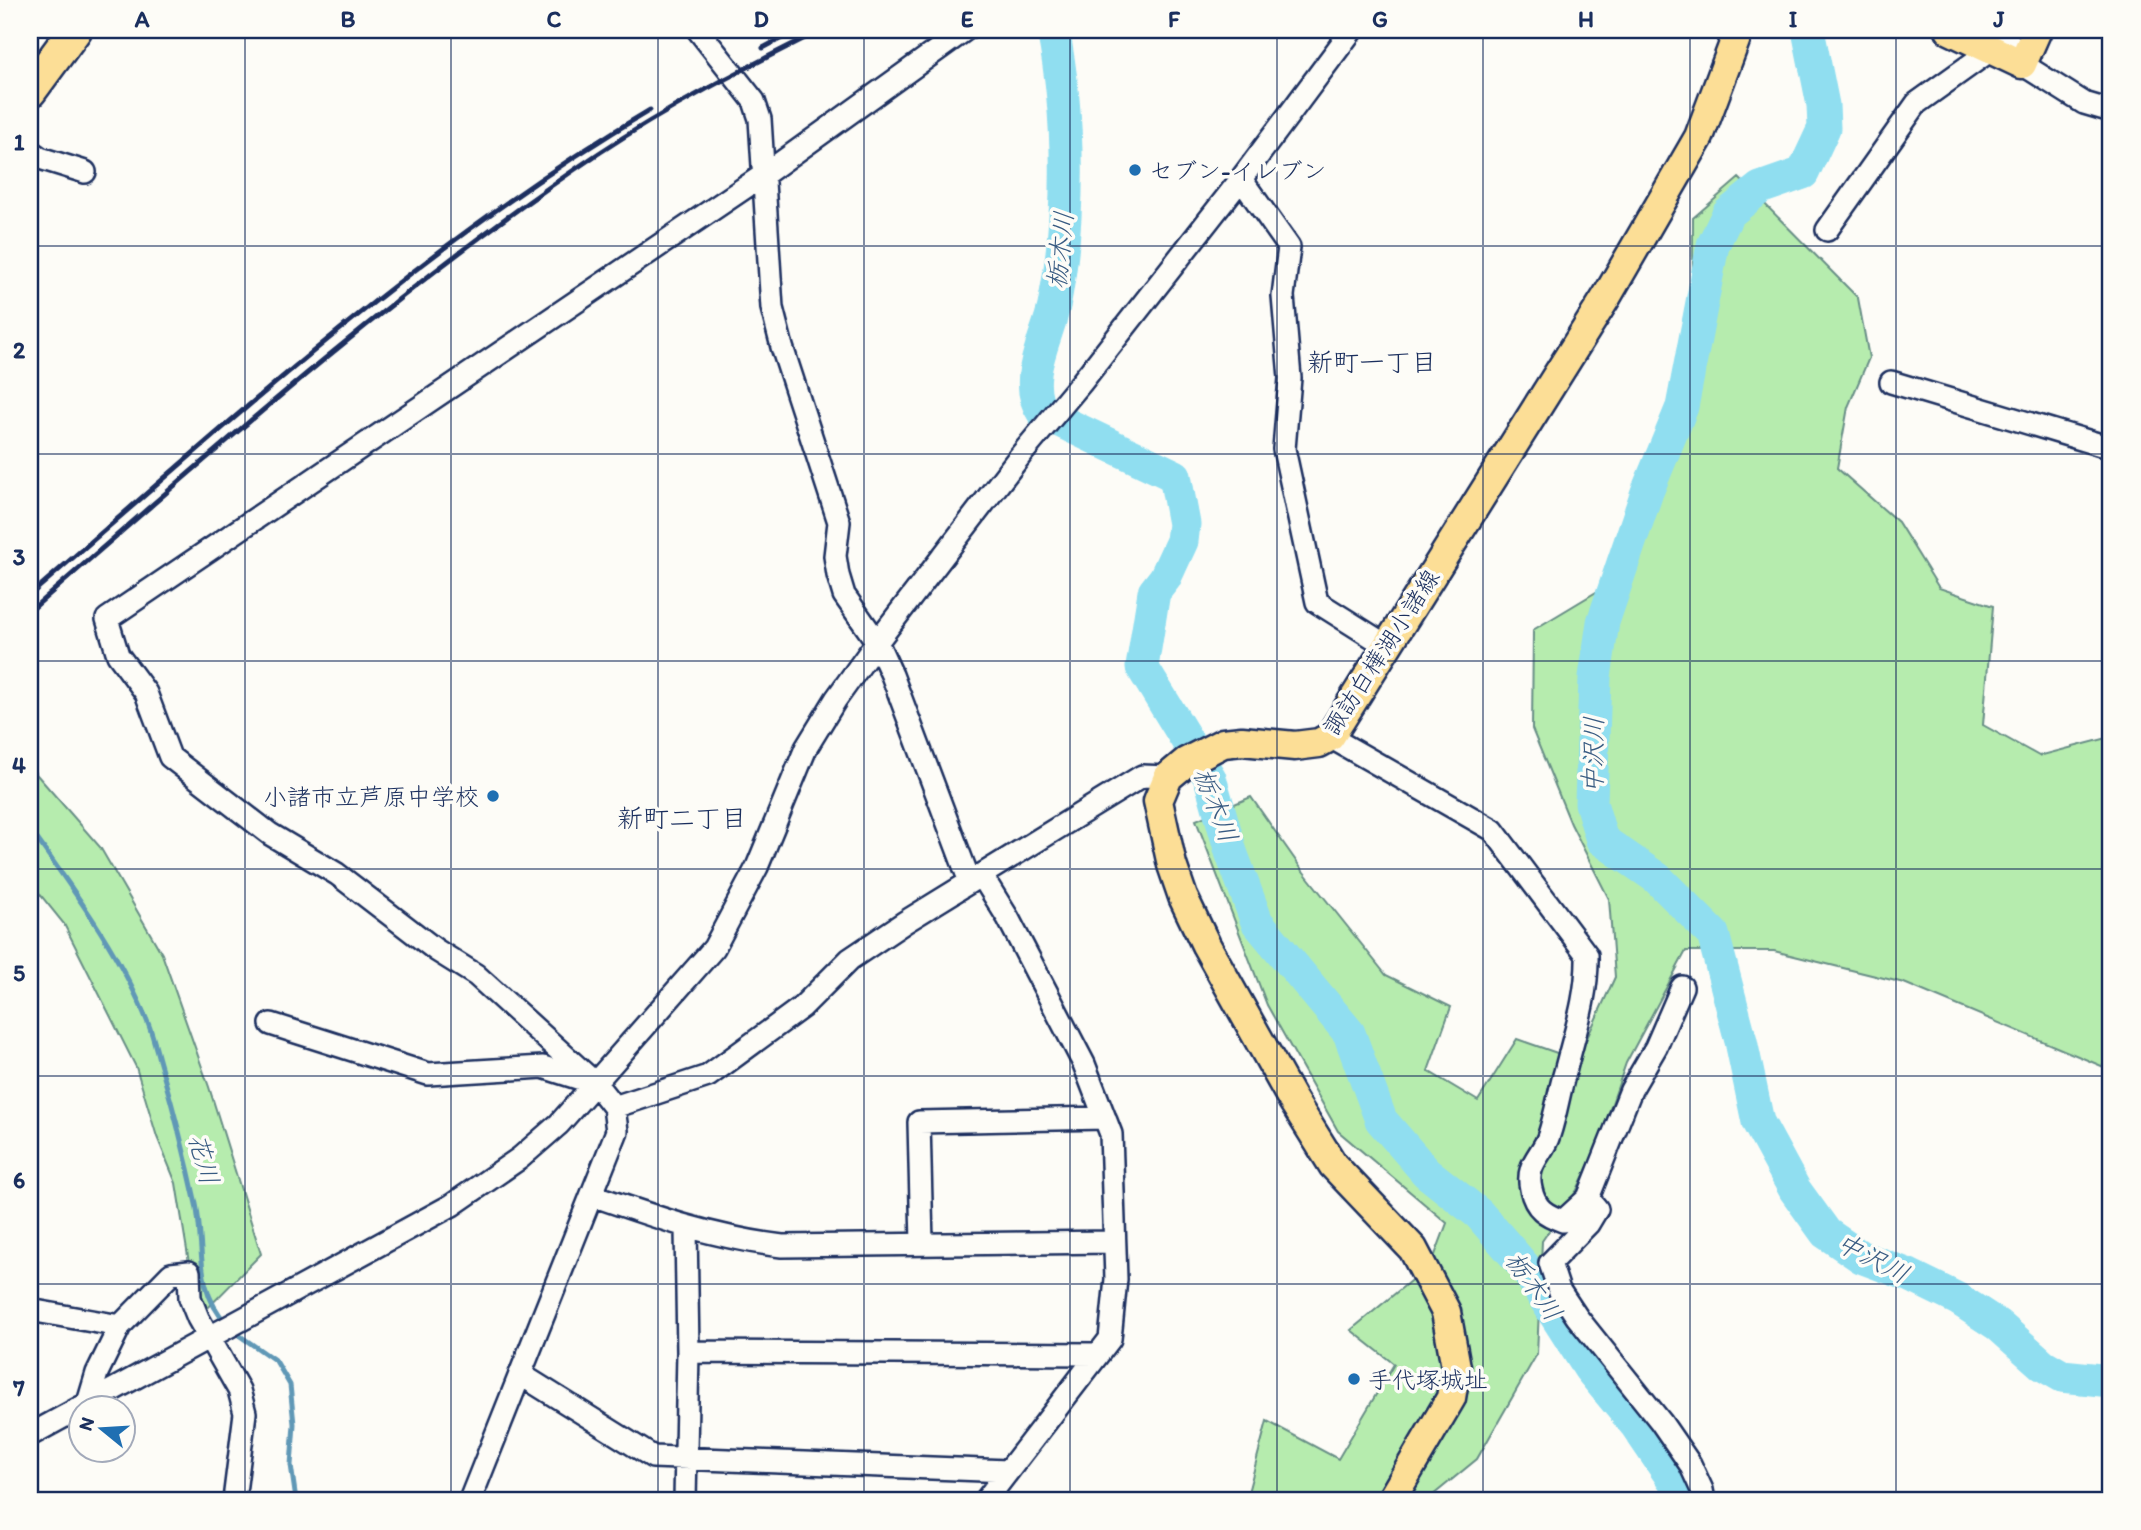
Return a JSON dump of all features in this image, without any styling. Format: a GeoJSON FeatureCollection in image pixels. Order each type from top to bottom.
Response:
{"type":"FeatureCollection","features":[{"type":"Feature","properties":{"kind":"highway"},"geometry":{"type":"LineString","coordinates":[[30,91],[75,30]]}},
{"type":"Feature","properties":{"kind":"main road","name":"諏訪白樺湖小諸線"},"geometry":{"type":"LineString","coordinates":[[1168,777],[1186,762],[1223,743],[1242,741],[1295,746],[1319,743],[1330,737],[1607,296],[1699,137],[1739,30]]}},
{"type":"Feature","properties":{"kind":"main road"},"geometry":{"type":"LineString","coordinates":[[1950,30],[1993,40],[2024,60],[2037,30]]}},
{"type":"Feature","properties":{"kind":"main road"},"geometry":{"type":"LineString","coordinates":[[1168,777],[1158,800],[1164,827],[1183,897],[1206,945],[1292,1099],[1333,1165],[1413,1250],[1446,1312],[1456,1367],[1451,1398],[1391,1500]]}},
{"type":"Feature","properties":{"kind":"street"},"geometry":{"type":"LineString","coordinates":[[470,1500],[617,1132],[614,1107],[596,1084],[476,975],[436,950],[337,874],[270,834],[170,757],[146,693],[118,655],[107,619],[765,174],[965,30]]}},
{"type":"Feature","properties":{"kind":"street"},"geometry":{"type":"LineString","coordinates":[[105,1394],[452,1205],[520,1158],[559,1124],[596,1084],[714,948],[757,867],[806,748],[836,699],[1020,456],[1081,383],[1241,179],[1352,30]]}},
{"type":"Feature","properties":{"kind":"street"},"geometry":{"type":"LineString","coordinates":[[707,32],[754,101],[760,119],[772,308],[782,347],[839,522],[835,556],[844,595],[877,642],[892,675],[928,776],[976,879],[1008,918],[1084,1064],[1111,1134],[1116,1279],[1110,1339],[986,1500]]}},
{"type":"Feature","properties":{"kind":"street"},"geometry":{"type":"LineString","coordinates":[[1827,230],[1917,103],[1993,40]]}},
{"type":"Feature","properties":{"kind":"street"},"geometry":{"type":"LineString","coordinates":[[2024,60],[2084,103],[2111,111]]}},
{"type":"Feature","properties":{"kind":"street"},"geometry":{"type":"LineString","coordinates":[[30,151],[40,158],[85,172]]}},
{"type":"Feature","properties":{"kind":"street"},"geometry":{"type":"LineString","coordinates":[[1241,179],[1289,247],[1283,296],[1290,378],[1284,449],[1317,602],[1387,646]]}},
{"type":"Feature","properties":{"kind":"street"},"geometry":{"type":"LineString","coordinates":[[1891,382],[2111,448]]}},
{"type":"Feature","properties":{"kind":"street"},"geometry":{"type":"LineString","coordinates":[[1330,737],[1493,830],[1587,955],[1588,979],[1583,1006],[1548,1138],[1532,1163],[1530,1188],[1538,1208],[1548,1216],[1563,1221],[1588,1199],[1631,1090],[1656,1047],[1682,986]]}},
{"type":"Feature","properties":{"kind":"street"},"geometry":{"type":"LineString","coordinates":[[614,1107],[708,1076],[802,1007],[850,959],[1142,776],[1168,777]]}},
{"type":"Feature","properties":{"kind":"street"},"geometry":{"type":"LineString","coordinates":[[271,1024],[428,1074],[543,1067],[596,1084]]}},
{"type":"Feature","properties":{"kind":"street"},"geometry":{"type":"LineString","coordinates":[[922,1244],[919,1122],[1105,1118]]}},
{"type":"Feature","properties":{"kind":"street"},"geometry":{"type":"LineString","coordinates":[[592,1195],[687,1228],[742,1241],[782,1246],[1114,1242]]}},
{"type":"Feature","properties":{"kind":"street"},"geometry":{"type":"LineString","coordinates":[[1588,1199],[1597,1209],[1588,1224],[1550,1263],[1559,1290],[1577,1317],[1661,1422],[1690,1464],[1704,1500]]}},
{"type":"Feature","properties":{"kind":"street"},"geometry":{"type":"LineString","coordinates":[[685,1500],[687,1228]]}},
{"type":"Feature","properties":{"kind":"street"},"geometry":{"type":"LineString","coordinates":[[91,1394],[97,1373],[120,1326],[171,1274],[190,1272],[190,1298],[216,1334],[246,1413],[234,1500]]}},
{"type":"Feature","properties":{"kind":"street"},"geometry":{"type":"LineString","coordinates":[[30,1310],[120,1326]]}},
{"type":"Feature","properties":{"kind":"street"},"geometry":{"type":"LineString","coordinates":[[688,1352],[1096,1354]]}},
{"type":"Feature","properties":{"kind":"street"},"geometry":{"type":"LineString","coordinates":[[520,1374],[653,1457],[1008,1471]]}},
{"type":"Feature","properties":{"kind":"street"},"geometry":{"type":"LineString","coordinates":[[30,1435],[66,1415]]}},
{"type":"Feature","properties":{"kind":"green space"},"geometry":{"type":"Polygon","coordinates":[[[1739,178],[1858,298],[1869,358],[1848,407],[1837,468],[1898,522],[1939,588],[1993,606],[1983,725],[2039,756],[2111,737],[2111,1070],[1904,983],[1774,951],[1686,951],[1626,1063],[1597,1147],[1577,1190],[1542,1241],[1537,1354],[1477,1459],[1427,1500],[1246,1500],[1267,1421],[1338,1459],[1394,1364],[1351,1330],[1432,1263],[1447,1223],[1338,1131],[1267,1005],[1196,820],[1251,797],[1303,871],[1386,975],[1451,1007],[1428,1071],[1478,1101],[1517,1039],[1577,1060],[1615,977],[1609,899],[1571,824],[1532,729],[1533,630],[1631,571],[1692,416],[1693,218],[1739,178]]]}},
{"type":"Feature","properties":{"kind":"green space"},"geometry":{"type":"Polygon","coordinates":[[[30,767],[100,847],[162,954],[209,1087],[261,1254],[198,1318],[176,1183],[157,1137],[136,1067],[64,924],[30,882],[30,767]]]}},
{"type":"Feature","properties":{"kind":"waterway","name":"栃木川"},"geometry":{"type":"LineString","coordinates":[[1053,30],[1063,97],[1066,203],[1060,273],[1054,306],[1038,360],[1034,387],[1043,413],[1175,476],[1184,524],[1182,541],[1165,578],[1154,592],[1142,667],[1210,778],[1231,852],[1257,922],[1349,1033],[1381,1120],[1426,1172],[1479,1214],[1524,1266],[1589,1368],[1636,1425],[1687,1500]]}},
{"type":"Feature","properties":{"kind":"waterway","name":"中沢川"},"geometry":{"type":"LineString","coordinates":[[1808,30],[1823,105],[1824,128],[1803,173],[1760,188],[1728,214],[1713,245],[1682,407],[1647,492],[1603,622],[1595,677],[1591,803],[1602,840],[1657,878],[1713,934],[1741,1041],[1758,1122],[1795,1190],[1826,1233],[1861,1257],[1909,1275],[1958,1299],[1998,1325],[2043,1365],[2062,1376],[2111,1381]]}},
{"type":"Feature","properties":{"kind":"waterway","name":"花川"},"geometry":{"type":"LineString","coordinates":[[30,829],[110,947],[148,1023],[176,1120],[196,1204],[205,1282],[217,1311],[227,1324]]}},
{"type":"Feature","properties":{"kind":"waterway","name":"花川"},"geometry":{"type":"LineString","coordinates":[[233,1331],[276,1361],[290,1385],[294,1424],[291,1465],[296,1500]]}},
{"type":"Feature","properties":{"kind":"railway"},"geometry":{"type":"LineString","coordinates":[[763,48],[797,30]]}},
{"type":"Feature","properties":{"kind":"railway"},"geometry":{"type":"LineString","coordinates":[[30,611],[307,373],[450,259],[599,153],[653,119],[821,30]]}},
{"type":"Feature","properties":{"kind":"railway"},"geometry":{"type":"LineString","coordinates":[[30,595],[253,401],[406,277],[566,162],[650,110]]}},
{"type":"Feature","properties":{"kind":"place","name":"セブン-イレブン"},"geometry":{"type":"Point","coordinates":[1135,170]}},
{"type":"Feature","properties":{"kind":"place","name":"小諸市立芦原中学校"},"geometry":{"type":"Point","coordinates":[493,796]}},
{"type":"Feature","properties":{"kind":"place","name":"手代塚城址"},"geometry":{"type":"Point","coordinates":[1354,1379]}},
{"type":"Feature","properties":{"kind":"district","name":"新町一丁目"},"geometry":{"type":"Point","coordinates":[1372,362]}},
{"type":"Feature","properties":{"kind":"district","name":"新町二丁目"},"geometry":{"type":"Point","coordinates":[682,818]}}]}
